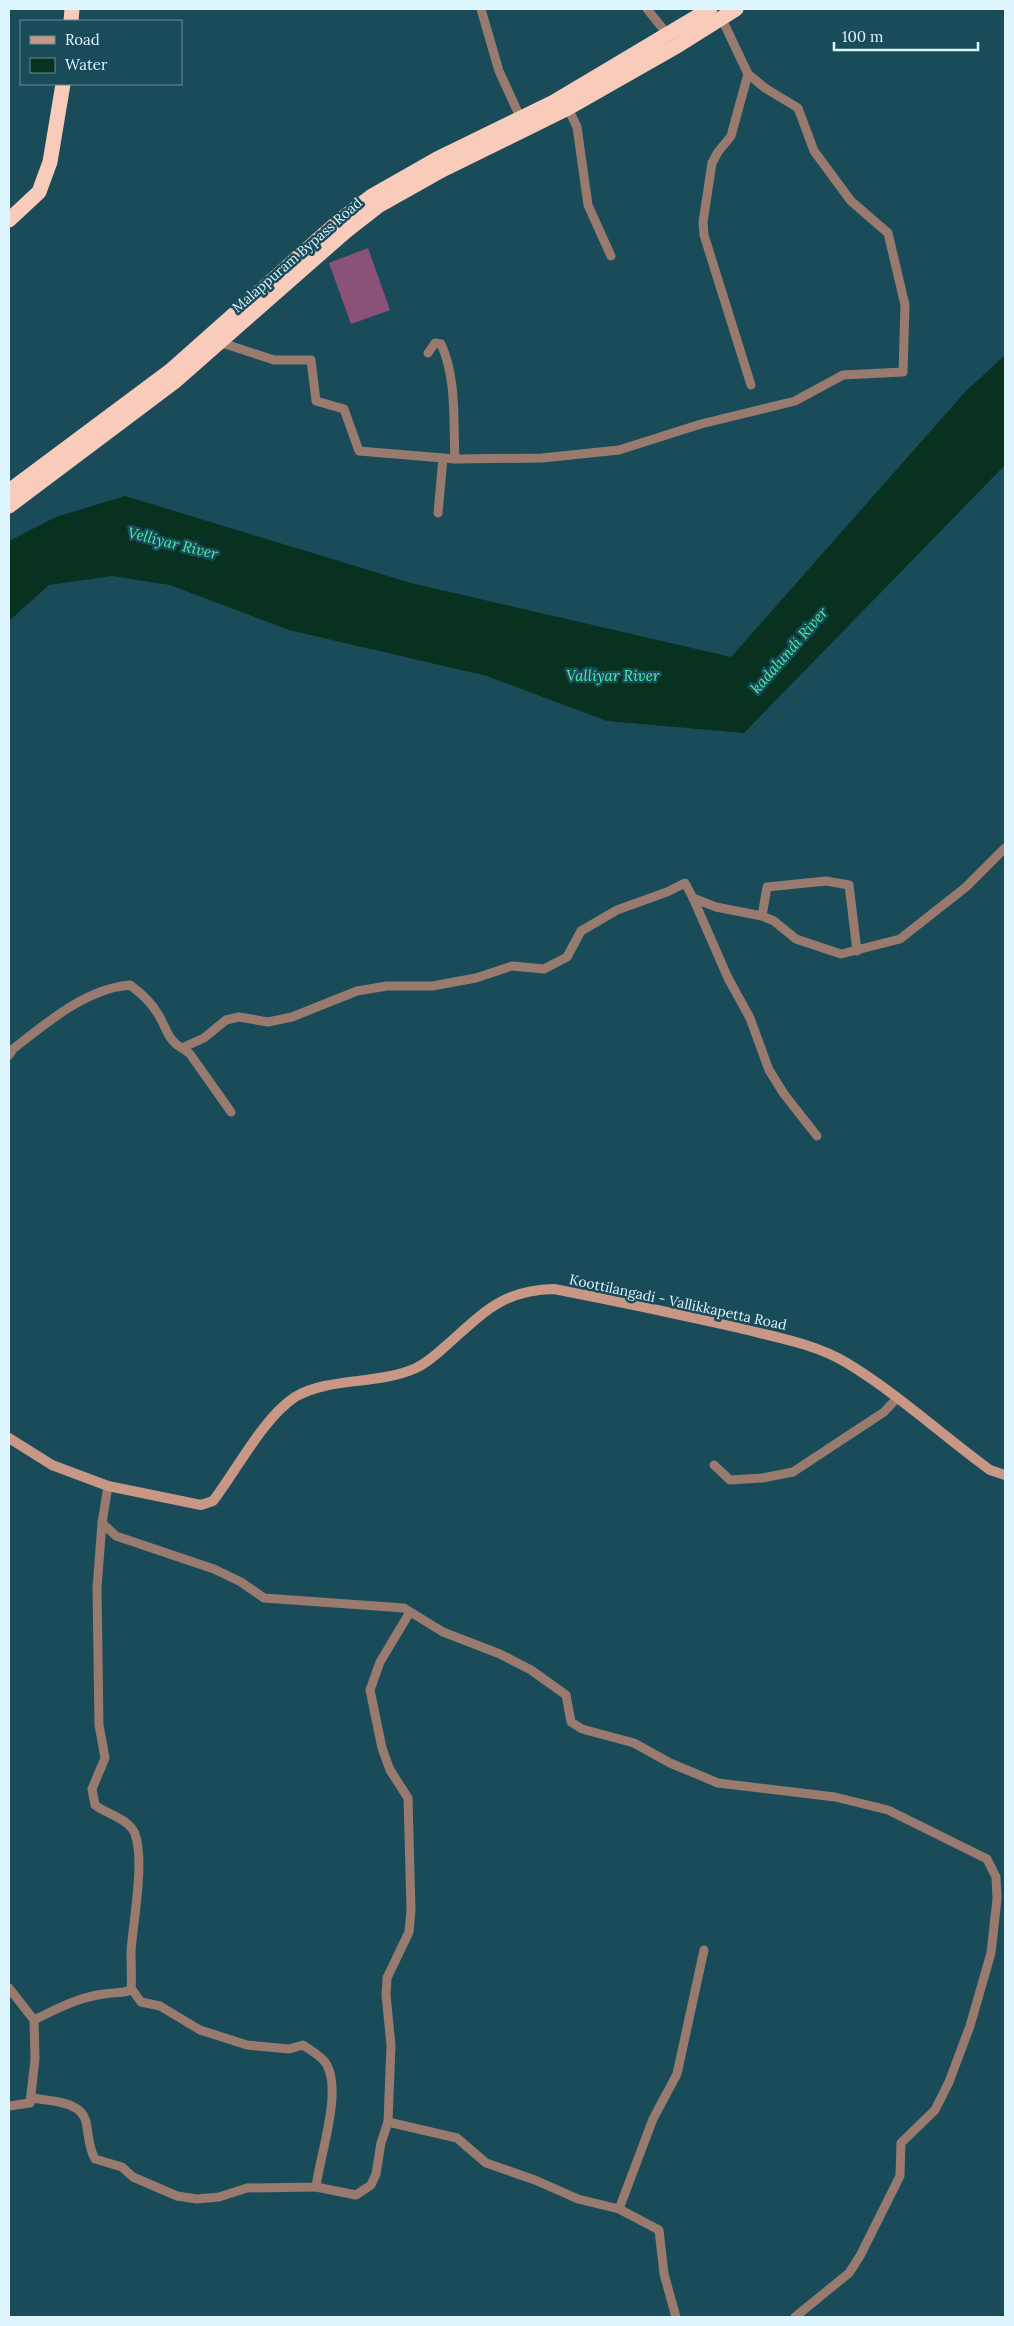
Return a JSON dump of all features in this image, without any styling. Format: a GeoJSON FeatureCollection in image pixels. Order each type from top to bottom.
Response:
{"type":"FeatureCollection","features":[{"type":"Feature","properties":{"kind":"highway","name":"Malappuram Bypass Road"},"geometry":{"type":"LineString","coordinates":[[9,491],[170,371],[339,222],[372,196],[437,159],[554,102],[668,35],[715,13],[736,9]]}},
{"type":"Feature","properties":{"kind":"highway","name":"Malappuram Bypass Road"},"geometry":{"type":"LineString","coordinates":[[9,506],[174,382],[222,342],[346,231],[378,206],[442,170],[568,108],[677,46],[715,13]]}},
{"type":"Feature","properties":{"kind":"highway"},"geometry":{"type":"LineString","coordinates":[[9,220],[39,192],[50,162],[64,85]]}},
{"type":"Feature","properties":{"kind":"main road","name":"Koottilangadi - Vallikkapetta Road"},"geometry":{"type":"LineString","coordinates":[[9,1438],[52,1465],[108,1486],[201,1505],[213,1501],[277,1412],[295,1398],[316,1387],[362,1382],[416,1368],[433,1357],[491,1307],[509,1297],[531,1290],[554,1289],[605,1298],[784,1339],[846,1362],[897,1398],[990,1470],[1005,1475]]}},
{"type":"Feature","properties":{"kind":"street"},"geometry":{"type":"LineString","coordinates":[[480,9],[499,71],[521,119]]}},
{"type":"Feature","properties":{"kind":"street"},"geometry":{"type":"LineString","coordinates":[[647,9],[668,35]]}},
{"type":"Feature","properties":{"kind":"street"},"geometry":{"type":"LineString","coordinates":[[222,342],[274,360],[311,360],[316,401],[344,408],[359,451],[456,459],[542,458],[619,450],[701,424],[795,401],[843,375],[903,372],[905,305],[888,233],[851,201],[814,151],[798,108],[765,88],[748,74],[715,13]]}},
{"type":"Feature","properties":{"kind":"street"},"geometry":{"type":"LineString","coordinates":[[748,74],[731,136],[712,163],[703,222],[704,235],[751,385]]}},
{"type":"Feature","properties":{"kind":"street"},"geometry":{"type":"LineString","coordinates":[[568,108],[577,127],[581,169],[588,205],[611,256]]}},
{"type":"Feature","properties":{"kind":"street"},"geometry":{"type":"LineString","coordinates":[[428,354],[435,342],[441,344],[446,355],[451,377],[456,459]]}},
{"type":"Feature","properties":{"kind":"street"},"geometry":{"type":"LineString","coordinates":[[438,513],[443,458]]}},
{"type":"Feature","properties":{"kind":"street"},"geometry":{"type":"LineString","coordinates":[[693,898],[716,906],[762,916],[774,922],[796,939],[841,954],[900,939],[966,888],[1005,848]]}},
{"type":"Feature","properties":{"kind":"street"},"geometry":{"type":"LineString","coordinates":[[762,916],[767,887],[826,881],[849,884],[857,951]]}},
{"type":"Feature","properties":{"kind":"street"},"geometry":{"type":"LineString","coordinates":[[182,1048],[204,1038],[226,1020],[239,1017],[268,1022],[292,1017],[357,991],[387,986],[432,986],[476,978],[512,966],[544,969],[566,957],[581,931],[618,910],[667,892],[685,883],[728,978],[750,1018],[769,1070],[784,1094],[817,1136]]}},
{"type":"Feature","properties":{"kind":"street"},"geometry":{"type":"LineString","coordinates":[[9,1055],[13,1049],[56,1016],[90,996],[115,987],[130,985],[144,996],[158,1013],[173,1044],[190,1054],[231,1112]]}},
{"type":"Feature","properties":{"kind":"street"},"geometry":{"type":"LineString","coordinates":[[714,1464],[730,1480],[762,1478],[793,1472],[884,1412],[897,1398]]}},
{"type":"Feature","properties":{"kind":"street"},"geometry":{"type":"LineString","coordinates":[[108,1486],[102,1523],[97,1588],[99,1725],[104,1758],[92,1789],[96,1805],[125,1823],[135,1833],[139,1875],[131,1953],[131,1988],[141,2002],[160,2006],[200,2030],[247,2045],[289,2049],[303,2045],[326,2063],[332,2080],[332,2100],[316,2187]]}},
{"type":"Feature","properties":{"kind":"street"},"geometry":{"type":"LineString","coordinates":[[102,1523],[116,1536],[214,1570],[240,1582],[264,1598],[404,1608],[443,1632],[500,1654],[531,1670],[566,1695],[570,1722],[582,1728],[634,1742],[670,1763],[718,1783],[835,1797],[888,1810],[987,1859],[1001,1877],[991,1953],[970,2026],[949,2082],[935,2110],[901,2143],[900,2176],[849,2273],[794,2317]]}},
{"type":"Feature","properties":{"kind":"street"},"geometry":{"type":"LineString","coordinates":[[32,2098],[70,2104],[86,2120],[90,2150],[95,2159],[122,2167],[133,2177],[177,2196],[197,2199],[219,2197],[247,2188],[316,2187],[356,2195],[371,2186],[376,2174],[381,2143],[388,2122],[391,2046],[386,1995],[388,1978],[409,1932],[408,1798],[390,1770],[382,1748],[370,1690],[380,1662],[410,1612]]}},
{"type":"Feature","properties":{"kind":"street"},"geometry":{"type":"LineString","coordinates":[[619,2209],[653,2119],[677,2074],[704,1950]]}},
{"type":"Feature","properties":{"kind":"street"},"geometry":{"type":"LineString","coordinates":[[9,1988],[34,2020],[35,2059],[32,2098],[26,2105],[9,2106]]}},
{"type":"Feature","properties":{"kind":"street"},"geometry":{"type":"LineString","coordinates":[[34,2020],[78,1999],[104,1994],[122,1994],[131,1990],[131,1988]]}},
{"type":"Feature","properties":{"kind":"street"},"geometry":{"type":"LineString","coordinates":[[388,2122],[457,2138],[486,2163],[535,2180],[578,2199],[619,2209],[659,2230],[664,2274],[676,2317]]}},
{"type":"Feature","properties":{"kind":"shaded area"},"geometry":{"type":"Polygon","coordinates":[[[368,248],[390,310],[351,324],[329,263],[368,248]]]}},
{"type":"Feature","properties":{"kind":"water","name":"Valliyar River"},"geometry":{"type":"Polygon","coordinates":[[[1005,355],[1005,465],[744,733],[607,721],[487,676],[289,630],[170,585],[112,576],[49,585],[9,621],[9,541],[56,517],[125,496],[411,583],[731,657],[966,391],[1005,355]]]}},
{"type":"Feature","properties":{"kind":"water label","name":"Velliyar River"},"geometry":{"type":"Point","coordinates":[173,543]}},
{"type":"Feature","properties":{"kind":"water label","name":"kadalundi River"},"geometry":{"type":"Point","coordinates":[789,650]}}]}
